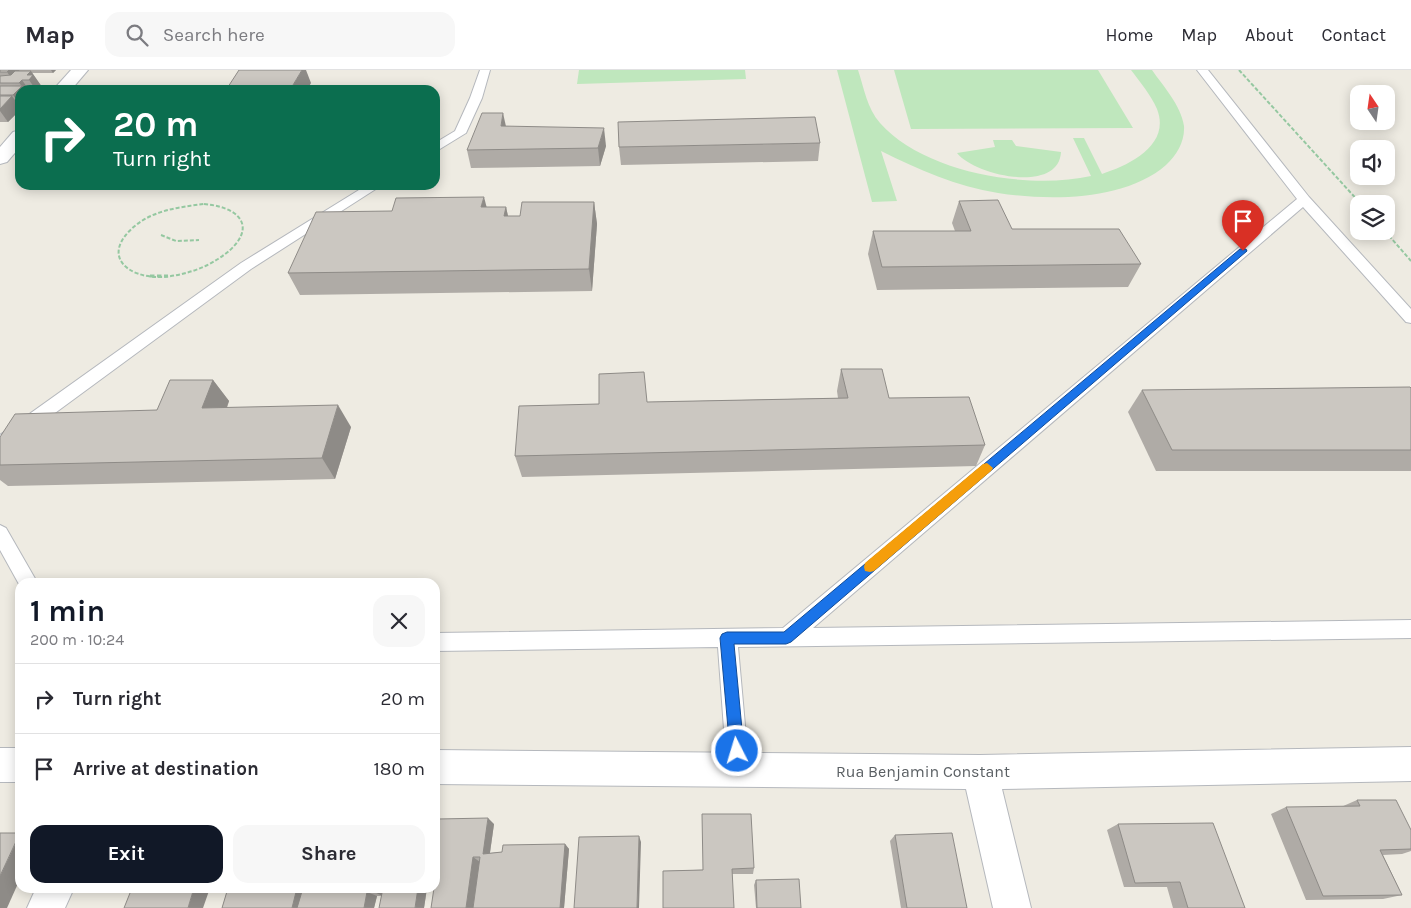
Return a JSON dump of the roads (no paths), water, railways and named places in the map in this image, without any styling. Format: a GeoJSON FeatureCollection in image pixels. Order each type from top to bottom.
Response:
{"type":"FeatureCollection","features":[{"type":"Feature","properties":{"kind":"street"},"geometry":{"type":"LineString","coordinates":[[66,85],[80,70]]}},
{"type":"Feature","properties":{"kind":"street"},"geometry":{"type":"LineString","coordinates":[[0,158],[15,142]]}},
{"type":"Feature","properties":{"kind":"street","name":"Rua Benjamin Constant"},"geometry":{"type":"LineString","coordinates":[[440,767],[980,772],[1411,764]]}},
{"type":"Feature","properties":{"kind":"street"},"geometry":{"type":"LineString","coordinates":[[0,765],[15,765]]}},
{"type":"Feature","properties":{"kind":"street"},"geometry":{"type":"LineString","coordinates":[[980,772],[1012,908]]}},
{"type":"Feature","properties":{"kind":"street"},"geometry":{"type":"LineString","coordinates":[[46,908],[53,893]]}},
{"type":"Feature","properties":{"kind":"lane"},"geometry":{"type":"LineString","coordinates":[[440,145],[460,133],[476,98],[485,70]]}},
{"type":"Feature","properties":{"kind":"lane"},"geometry":{"type":"LineString","coordinates":[[1202,70],[1304,200],[1411,318]]}},
{"type":"Feature","properties":{"kind":"lane"},"geometry":{"type":"LineString","coordinates":[[0,444],[246,266],[368,190]]}},
{"type":"Feature","properties":{"kind":"lane"},"geometry":{"type":"LineString","coordinates":[[786,638],[1304,200]]}},
{"type":"Feature","properties":{"kind":"lane"},"geometry":{"type":"LineString","coordinates":[[0,533],[26,578]]}},
{"type":"Feature","properties":{"kind":"lane"},"geometry":{"type":"LineString","coordinates":[[440,642],[1411,629]]}},
{"type":"Feature","properties":{"kind":"lane"},"geometry":{"type":"LineString","coordinates":[[727,638],[738,770]]}}]}
